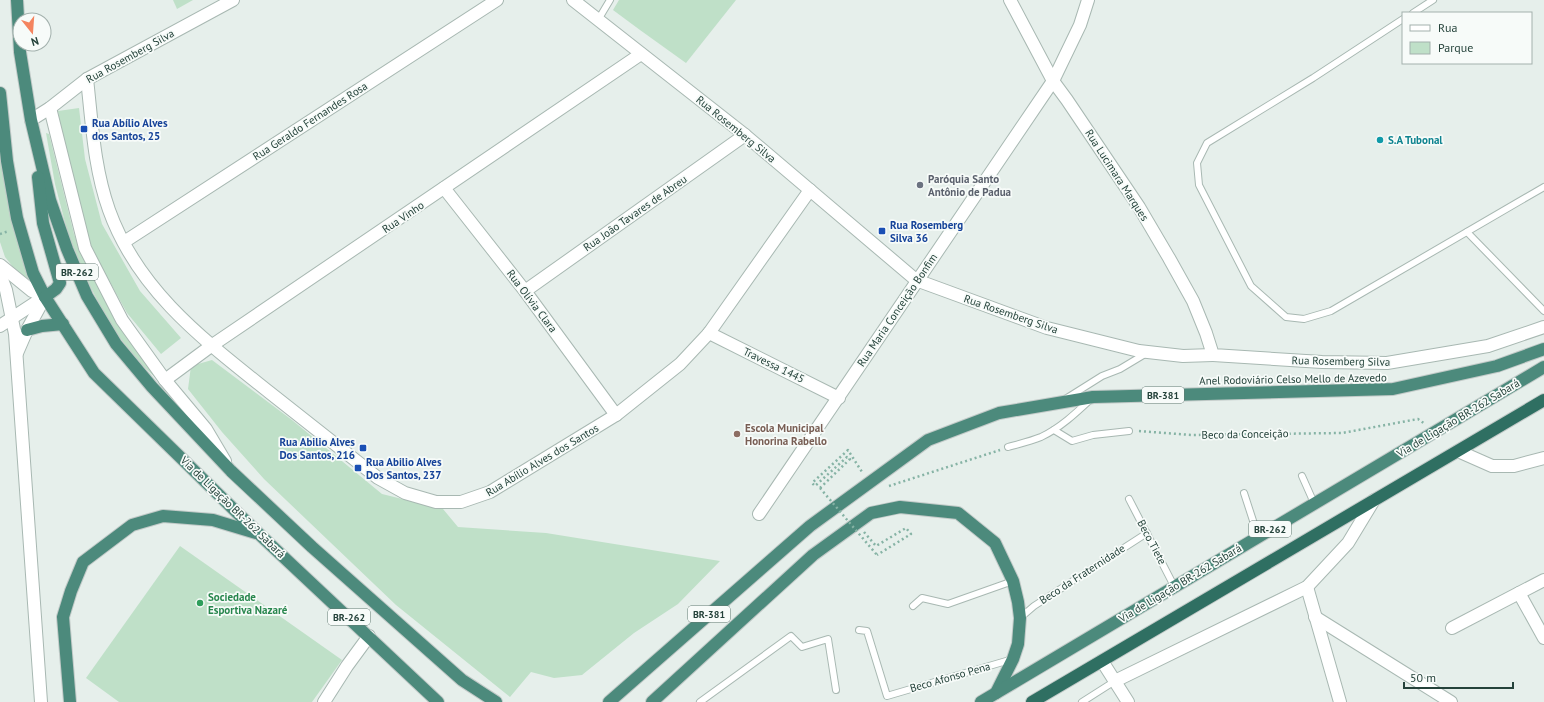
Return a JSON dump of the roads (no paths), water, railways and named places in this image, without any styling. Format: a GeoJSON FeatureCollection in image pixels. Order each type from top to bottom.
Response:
{"type":"FeatureCollection","features":[{"type":"Feature","properties":{"kind":"highway","name":"BR-262"},"geometry":{"type":"LineString","coordinates":[[17,0],[20,52],[31,120],[50,200],[67,249],[87,296],[116,344],[152,387],[231,470],[312,547],[462,680],[496,702]]}},
{"type":"Feature","properties":{"kind":"highway","name":"Via de Ligação BR-262 Sabará"},"geometry":{"type":"LineString","coordinates":[[0,93],[7,161],[17,218],[33,273],[46,297],[94,373],[259,534],[438,702]]}},
{"type":"Feature","properties":{"kind":"highway"},"geometry":{"type":"LineString","coordinates":[[35,141],[43,223],[60,281],[58,287],[46,297]]}},
{"type":"Feature","properties":{"kind":"highway"},"geometry":{"type":"LineString","coordinates":[[27,330],[42,326],[63,324]]}},
{"type":"Feature","properties":{"kind":"highway","name":"Anel Rodoviário Celso Mello de Azevedo"},"geometry":{"type":"LineString","coordinates":[[609,702],[810,526],[869,482],[928,440],[999,413],[1094,397],[1393,389],[1496,366],[1544,349]]}},
{"type":"Feature","properties":{"kind":"highway","name":"Via de Ligação BR-262 Sabará"},"geometry":{"type":"LineString","coordinates":[[981,702],[1544,367]]}},
{"type":"Feature","properties":{"kind":"highway","name":"BR-262"},"geometry":{"type":"LineString","coordinates":[[1032,702],[1544,400]]}},
{"type":"Feature","properties":{"kind":"highway"},"geometry":{"type":"LineString","coordinates":[[656,701],[797,569],[813,556],[871,513],[900,507],[958,513],[995,543],[1013,581],[1020,618],[1018,644],[1013,659],[996,693]]}},
{"type":"Feature","properties":{"kind":"highway"},"geometry":{"type":"LineString","coordinates":[[70,702],[63,617],[71,591],[83,562],[132,525],[163,516],[213,520],[259,534]]}},
{"type":"Feature","properties":{"kind":"street","name":"Rua Rosemberg Silva"},"geometry":{"type":"LineString","coordinates":[[31,120],[50,108],[87,79],[233,0]]}},
{"type":"Feature","properties":{"kind":"street","name":"Rua Geraldo Fernandes Rosa"},"geometry":{"type":"LineString","coordinates":[[124,242],[497,0]]}},
{"type":"Feature","properties":{"kind":"street","name":"Rua Rosemberg Silva"},"geometry":{"type":"LineString","coordinates":[[572,0],[745,135],[916,280],[1047,328],[1139,351],[1183,356],[1213,355],[1322,362],[1387,363],[1488,346],[1544,327]]}},
{"type":"Feature","properties":{"kind":"street","name":"Rua Lucimara Marques"},"geometry":{"type":"LineString","coordinates":[[1010,0],[1053,81],[1068,100],[1143,213],[1193,301],[1213,355]]}},
{"type":"Feature","properties":{"kind":"street","name":"Rua Maria Conceição Bonfim"},"geometry":{"type":"LineString","coordinates":[[759,514],[839,398],[916,280],[1053,81],[1080,25],[1088,0]]}},
{"type":"Feature","properties":{"kind":"street","name":"Rua Vinho"},"geometry":{"type":"LineString","coordinates":[[165,380],[211,346],[641,54]]}},
{"type":"Feature","properties":{"kind":"street","name":"Rua Abílio Alves dos Santos"},"geometry":{"type":"LineString","coordinates":[[87,79],[95,156],[109,210],[124,242],[145,278],[172,309],[211,346],[378,478],[405,493],[436,502],[461,502],[490,492],[616,415],[680,364],[709,333],[810,190]]}},
{"type":"Feature","properties":{"kind":"street"},"geometry":{"type":"LineString","coordinates":[[50,108],[84,248],[122,320],[165,380],[206,429],[231,470]]}},
{"type":"Feature","properties":{"kind":"street","name":"Rua João Tavares de Abreu"},"geometry":{"type":"LineString","coordinates":[[525,291],[745,135]]}},
{"type":"Feature","properties":{"kind":"street","name":"Rua Olívia Clara"},"geometry":{"type":"LineString","coordinates":[[444,188],[525,291],[616,415]]}},
{"type":"Feature","properties":{"kind":"street"},"geometry":{"type":"LineString","coordinates":[[0,265],[32,291],[46,297]]}},
{"type":"Feature","properties":{"kind":"street"},"geometry":{"type":"LineString","coordinates":[[0,274],[6,290],[12,318],[16,356],[41,702]]}},
{"type":"Feature","properties":{"kind":"street"},"geometry":{"type":"LineString","coordinates":[[0,326],[46,297]]}},
{"type":"Feature","properties":{"kind":"street"},"geometry":{"type":"LineString","coordinates":[[16,356],[27,330],[46,297]]}},
{"type":"Feature","properties":{"kind":"street","name":"Travessa 1445"},"geometry":{"type":"LineString","coordinates":[[709,333],[839,398]]}},
{"type":"Feature","properties":{"kind":"street"},"geometry":{"type":"LineString","coordinates":[[1458,451],[1492,466],[1514,466],[1544,458]]}},
{"type":"Feature","properties":{"kind":"street"},"geometry":{"type":"LineString","coordinates":[[1114,681],[1307,587],[1348,543],[1374,500]]}},
{"type":"Feature","properties":{"kind":"street"},"geometry":{"type":"LineString","coordinates":[[1452,628],[1544,580]]}},
{"type":"Feature","properties":{"kind":"street"},"geometry":{"type":"LineString","coordinates":[[1307,587],[1340,702]]}},
{"type":"Feature","properties":{"kind":"street"},"geometry":{"type":"LineString","coordinates":[[1519,593],[1544,638]]}},
{"type":"Feature","properties":{"kind":"street"},"geometry":{"type":"LineString","coordinates":[[1315,617],[1451,702]]}},
{"type":"Feature","properties":{"kind":"street"},"geometry":{"type":"LineString","coordinates":[[324,702],[347,666],[369,636]]}},
{"type":"Feature","properties":{"kind":"street"},"geometry":{"type":"LineString","coordinates":[[1102,661],[1128,702]]}},
{"type":"Feature","properties":{"kind":"lane"},"geometry":{"type":"LineString","coordinates":[[598,20],[610,0]]}},
{"type":"Feature","properties":{"kind":"lane"},"geometry":{"type":"LineString","coordinates":[[1414,12],[1432,0]]}},
{"type":"Feature","properties":{"kind":"lane"},"geometry":{"type":"LineString","coordinates":[[1402,20],[1313,78],[1207,143],[1197,163],[1199,185],[1251,286],[1286,317],[1304,319],[1331,311],[1544,187]]}},
{"type":"Feature","properties":{"kind":"lane"},"geometry":{"type":"LineString","coordinates":[[1467,232],[1544,311]]}},
{"type":"Feature","properties":{"kind":"lane"},"geometry":{"type":"LineString","coordinates":[[1060,403],[1102,376],[1120,369],[1148,352]]}},
{"type":"Feature","properties":{"kind":"lane"},"geometry":{"type":"LineString","coordinates":[[1008,447],[1040,437],[1054,430],[1094,397]]}},
{"type":"Feature","properties":{"kind":"lane"},"geometry":{"type":"LineString","coordinates":[[1054,430],[1072,441],[1093,434],[1129,431]]}},
{"type":"Feature","properties":{"kind":"lane"},"geometry":{"type":"LineString","coordinates":[[1302,476],[1314,503]]}},
{"type":"Feature","properties":{"kind":"lane"},"geometry":{"type":"LineString","coordinates":[[1244,493],[1258,536]]}},
{"type":"Feature","properties":{"kind":"lane","name":"Beco Tiete"},"geometry":{"type":"LineString","coordinates":[[1129,499],[1174,586]]}},
{"type":"Feature","properties":{"kind":"lane","name":"Beco da Fraternidade"},"geometry":{"type":"LineString","coordinates":[[1020,618],[1034,606],[1147,533]]}},
{"type":"Feature","properties":{"kind":"lane"},"geometry":{"type":"LineString","coordinates":[[913,606],[922,598],[948,604],[1013,581]]}},
{"type":"Feature","properties":{"kind":"lane","name":"Beco Afonso Pena"},"geometry":{"type":"LineString","coordinates":[[859,630],[867,631],[887,696],[1013,659]]}},
{"type":"Feature","properties":{"kind":"lane"},"geometry":{"type":"LineString","coordinates":[[700,702],[792,636],[802,648],[828,639],[836,690]]}},
{"type":"Feature","properties":{"kind":"lane"},"geometry":{"type":"LineString","coordinates":[[1082,702],[1114,681]]}},
{"type":"Feature","properties":{"kind":"place","name":"Rua Abílio Alves dos Santos, 25"},"geometry":{"type":"Point","coordinates":[84,129]}},
{"type":"Feature","properties":{"kind":"place","name":"S.A Tubonal"},"geometry":{"type":"Point","coordinates":[1380,140]}},
{"type":"Feature","properties":{"kind":"place","name":"Paróquia Santo Antônio de Padua"},"geometry":{"type":"Point","coordinates":[920,185]}},
{"type":"Feature","properties":{"kind":"place","name":"Rua Rosemberg Silva 36"},"geometry":{"type":"Point","coordinates":[882,231]}},
{"type":"Feature","properties":{"kind":"place","name":"Escola Municipal Honorina Rabello"},"geometry":{"type":"Point","coordinates":[737,434]}},
{"type":"Feature","properties":{"kind":"place","name":"Rua Abilio Alves Dos Santos, 216"},"geometry":{"type":"Point","coordinates":[363,448]}},
{"type":"Feature","properties":{"kind":"place","name":"Rua Abilio Alves Dos Santos, 237"},"geometry":{"type":"Point","coordinates":[358,468]}},
{"type":"Feature","properties":{"kind":"place","name":"Sociedade Esportiva Nazaré"},"geometry":{"type":"Point","coordinates":[200,603]}}]}
